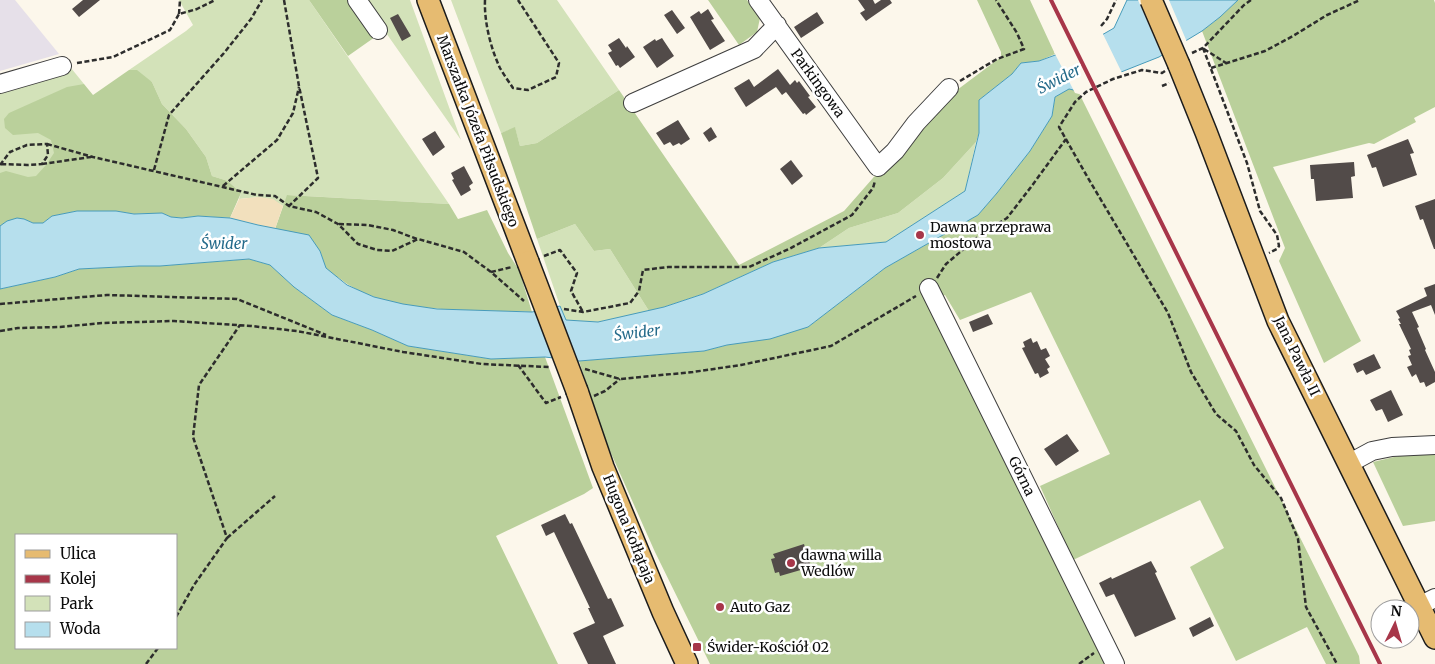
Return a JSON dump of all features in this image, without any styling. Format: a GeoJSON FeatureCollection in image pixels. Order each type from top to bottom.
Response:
{"type":"FeatureCollection","features":[{"type":"Feature","properties":{"kind":"main road","name":"Marszałka Józefa Piłsudskiego"},"geometry":{"type":"LineString","coordinates":[[428,0],[579,394]]}},
{"type":"Feature","properties":{"kind":"main road","name":"Jana Pawła II"},"geometry":{"type":"LineString","coordinates":[[1151,0],[1170,74],[1206,132],[1278,321],[1348,464],[1427,602],[1435,638]]}},
{"type":"Feature","properties":{"kind":"main road","name":"Hugona Kołłątaja"},"geometry":{"type":"LineString","coordinates":[[579,394],[603,466],[663,612],[687,664]]}},
{"type":"Feature","properties":{"kind":"street"},"geometry":{"type":"LineString","coordinates":[[357,0],[378,30]]}},
{"type":"Feature","properties":{"kind":"street","name":"Parkingowa"},"geometry":{"type":"LineString","coordinates":[[758,0],[878,167]]}},
{"type":"Feature","properties":{"kind":"street"},"geometry":{"type":"LineString","coordinates":[[633,103],[754,49],[777,26]]}},
{"type":"Feature","properties":{"kind":"street"},"geometry":{"type":"LineString","coordinates":[[0,84],[62,66]]}},
{"type":"Feature","properties":{"kind":"street"},"geometry":{"type":"LineString","coordinates":[[878,167],[895,151],[916,122],[949,88]]}},
{"type":"Feature","properties":{"kind":"street","name":"Górna"},"geometry":{"type":"LineString","coordinates":[[929,288],[1114,664]]}},
{"type":"Feature","properties":{"kind":"street"},"geometry":{"type":"LineString","coordinates":[[1348,464],[1372,451],[1392,446],[1435,445]]}},
{"type":"Feature","properties":{"kind":"path"},"geometry":{"type":"LineString","coordinates":[[62,66],[112,57],[170,30],[179,14],[180,0]]}},
{"type":"Feature","properties":{"kind":"path"},"geometry":{"type":"LineString","coordinates":[[179,14],[197,10],[215,0]]}},
{"type":"Feature","properties":{"kind":"path"},"geometry":{"type":"LineString","coordinates":[[154,170],[169,115],[224,53],[251,19],[262,0]]}},
{"type":"Feature","properties":{"kind":"path"},"geometry":{"type":"LineString","coordinates":[[284,0],[318,178],[289,206]]}},
{"type":"Feature","properties":{"kind":"path"},"geometry":{"type":"LineString","coordinates":[[486,0],[485,10],[490,39],[500,69],[514,88],[528,90],[556,77],[559,62],[518,0]]}},
{"type":"Feature","properties":{"kind":"path"},"geometry":{"type":"LineString","coordinates":[[949,88],[997,59],[1024,49],[1017,33],[996,0]]}},
{"type":"Feature","properties":{"kind":"path"},"geometry":{"type":"LineString","coordinates":[[1101,26],[1107,19],[1116,0]]}},
{"type":"Feature","properties":{"kind":"path"},"geometry":{"type":"LineString","coordinates":[[1203,48],[1251,0]]}},
{"type":"Feature","properties":{"kind":"path"},"geometry":{"type":"LineString","coordinates":[[1211,68],[1265,51],[1327,15],[1360,0]]}},
{"type":"Feature","properties":{"kind":"path"},"geometry":{"type":"LineString","coordinates":[[1203,48],[1226,63]]}},
{"type":"Feature","properties":{"kind":"path"},"geometry":{"type":"LineString","coordinates":[[1203,48],[1249,168],[1260,211],[1279,242],[1279,246],[1271,252]]}},
{"type":"Feature","properties":{"kind":"path"},"geometry":{"type":"LineString","coordinates":[[1162,86],[1170,74],[1142,70],[1113,79],[1086,92],[1075,102],[1059,127],[1168,313],[1192,372],[1216,414],[1236,431],[1254,465],[1281,498],[1298,538],[1306,607],[1337,664]]}},
{"type":"Feature","properties":{"kind":"path"},"geometry":{"type":"LineString","coordinates":[[223,186],[278,140],[293,113],[299,86]]}},
{"type":"Feature","properties":{"kind":"path"},"geometry":{"type":"LineString","coordinates":[[578,368],[588,369],[620,379],[741,365],[831,346],[929,288],[946,264],[979,236],[1007,218],[1066,139]]}},
{"type":"Feature","properties":{"kind":"path"},"geometry":{"type":"LineString","coordinates":[[42,164],[48,154],[47,144]]}},
{"type":"Feature","properties":{"kind":"path"},"geometry":{"type":"LineString","coordinates":[[0,165],[10,152],[27,145],[47,144],[93,157],[257,194],[275,196],[289,206],[316,212],[338,224],[358,244],[376,250],[392,251],[418,239]]}},
{"type":"Feature","properties":{"kind":"path"},"geometry":{"type":"LineString","coordinates":[[0,165],[42,164],[93,157]]}},
{"type":"Feature","properties":{"kind":"path"},"geometry":{"type":"LineString","coordinates":[[563,309],[582,312],[630,303],[639,290],[643,270],[668,267],[749,266],[789,249],[852,215],[873,188],[878,167]]}},
{"type":"Feature","properties":{"kind":"path"},"geometry":{"type":"LineString","coordinates":[[338,224],[368,224],[464,252],[525,301]]}},
{"type":"Feature","properties":{"kind":"path"},"geometry":{"type":"LineString","coordinates":[[491,272],[529,262],[560,250],[576,273],[570,291],[582,312]]}},
{"type":"Feature","properties":{"kind":"path"},"geometry":{"type":"LineString","coordinates":[[0,304],[107,296],[237,299],[332,337]]}},
{"type":"Feature","properties":{"kind":"path"},"geometry":{"type":"LineString","coordinates":[[0,331],[18,328],[60,328],[102,323],[174,321],[240,325],[297,331],[413,354],[482,364],[558,367]]}},
{"type":"Feature","properties":{"kind":"path"},"geometry":{"type":"LineString","coordinates":[[226,538],[194,437],[199,385],[240,325]]}},
{"type":"Feature","properties":{"kind":"path"},"geometry":{"type":"LineString","coordinates":[[518,365],[546,402],[579,394],[605,391],[620,379]]}},
{"type":"Feature","properties":{"kind":"path"},"geometry":{"type":"LineString","coordinates":[[178,613],[194,585],[226,538],[275,496]]}},
{"type":"Feature","properties":{"kind":"path"},"geometry":{"type":"LineString","coordinates":[[146,664],[157,649]]}},
{"type":"Feature","properties":{"kind":"shaded area"},"geometry":{"type":"Polygon","coordinates":[[[0,0],[15,0],[59,54],[0,71],[0,0]]]}},
{"type":"Feature","properties":{"kind":"green space"},"geometry":{"type":"Polygon","coordinates":[[[179,0],[309,0],[449,204],[288,195],[283,206],[272,200],[262,198],[239,199],[241,193],[228,181],[212,176],[206,157],[186,129],[162,104],[152,82],[129,70],[193,25],[179,0]]]}},
{"type":"Feature","properties":{"kind":"green space"},"geometry":{"type":"Polygon","coordinates":[[[309,0],[350,0],[375,37],[348,56],[309,0]]]}},
{"type":"Feature","properties":{"kind":"green space"},"geometry":{"type":"Polygon","coordinates":[[[363,0],[410,0],[461,140],[363,0]]]}},
{"type":"Feature","properties":{"kind":"green space"},"geometry":{"type":"Polygon","coordinates":[[[451,0],[557,0],[619,90],[537,143],[520,146],[515,128],[501,133],[451,0]]]}},
{"type":"Feature","properties":{"kind":"green space"},"geometry":{"type":"Polygon","coordinates":[[[708,0],[747,0],[760,18],[757,32],[739,45],[708,0]]]}},
{"type":"Feature","properties":{"kind":"green space"},"geometry":{"type":"Polygon","coordinates":[[[977,0],[1030,0],[1055,54],[1039,61],[1021,63],[1012,74],[979,100],[979,133],[976,142],[943,178],[898,213],[849,228],[819,248],[773,262],[703,294],[649,311],[610,249],[594,251],[575,224],[537,239],[501,133],[515,127],[520,146],[537,143],[619,90],[739,265],[844,211],[887,162],[953,93],[1001,57],[1001,52],[977,0]]]}},
{"type":"Feature","properties":{"kind":"green space"},"geometry":{"type":"Polygon","coordinates":[[[1238,0],[1434,0],[1435,3],[1435,107],[1414,118],[1416,122],[1374,144],[1369,143],[1273,167],[1361,341],[1324,363],[1279,261],[1285,248],[1202,31],[1238,0]]]}},
{"type":"Feature","properties":{"kind":"green space"},"geometry":{"type":"Polygon","coordinates":[[[71,68],[84,84],[70,213],[24,219],[0,226],[0,89],[71,68]]]}},
{"type":"Feature","properties":{"kind":"green space"},"geometry":{"type":"Polygon","coordinates":[[[129,70],[137,70],[152,82],[162,104],[186,129],[206,157],[212,176],[228,181],[241,193],[230,218],[198,216],[182,218],[171,217],[162,213],[134,214],[116,211],[77,211],[52,216],[43,223],[33,223],[24,219],[7,221],[0,226],[0,173],[6,171],[28,177],[36,176],[54,153],[51,140],[38,133],[13,135],[5,128],[4,119],[9,113],[67,87],[84,84],[93,95],[129,70]]]}},
{"type":"Feature","properties":{"kind":"green space"},"geometry":{"type":"Polygon","coordinates":[[[1069,88],[1078,91],[1359,656],[1360,664],[1326,664],[1307,627],[1236,661],[1190,567],[1224,548],[1200,500],[1073,560],[1040,486],[1110,454],[1031,292],[960,320],[945,295],[931,302],[1108,664],[710,664],[655,552],[606,442],[579,361],[704,351],[808,327],[885,268],[978,215],[1030,151],[1052,116],[1055,97],[1069,88]]]}},
{"type":"Feature","properties":{"kind":"green space"},"geometry":{"type":"Polygon","coordinates":[[[976,142],[965,191],[886,242],[819,248],[849,228],[898,213],[943,178],[976,142]]]}},
{"type":"Feature","properties":{"kind":"green space"},"geometry":{"type":"Polygon","coordinates":[[[287,195],[449,204],[458,219],[487,210],[508,253],[519,270],[532,312],[457,310],[405,305],[381,299],[358,290],[328,270],[324,265],[320,251],[275,229],[287,195]]]}},
{"type":"Feature","properties":{"kind":"green space"},"geometry":{"type":"Polygon","coordinates":[[[575,224],[594,251],[610,249],[649,311],[598,322],[566,320],[537,239],[575,224]]]}},
{"type":"Feature","properties":{"kind":"green space"},"geometry":{"type":"Polygon","coordinates":[[[249,259],[270,265],[294,287],[332,315],[408,346],[491,359],[545,357],[593,488],[496,536],[558,664],[0,664],[0,289],[55,277],[79,269],[249,259]]]}},
{"type":"Feature","properties":{"kind":"green space"},"geometry":{"type":"Polygon","coordinates":[[[1435,452],[1435,521],[1403,526],[1373,462],[1411,453],[1435,452]]]}},
{"type":"Feature","properties":{"kind":"sand"},"geometry":{"type":"Polygon","coordinates":[[[258,197],[273,199],[283,206],[275,229],[230,218],[239,199],[258,197]]]}},
{"type":"Feature","properties":{"kind":"water","name":"Świder"},"geometry":{"type":"Polygon","coordinates":[[[1127,0],[1238,0],[1202,31],[1159,57],[1078,91],[1069,89],[1055,97],[1052,116],[1030,151],[978,215],[885,268],[808,327],[770,339],[727,345],[704,351],[579,361],[545,357],[491,359],[408,346],[332,315],[294,287],[270,265],[249,259],[160,266],[79,269],[55,277],[0,289],[0,226],[7,221],[17,218],[33,223],[43,223],[52,216],[77,211],[116,211],[134,214],[162,213],[171,217],[182,218],[198,216],[230,218],[309,235],[320,251],[326,268],[347,285],[374,297],[403,304],[437,309],[532,312],[560,306],[566,320],[598,322],[664,307],[703,294],[773,262],[819,248],[886,242],[965,191],[979,133],[979,100],[1012,74],[1021,63],[1039,61],[1088,43],[1114,28],[1127,0]]]}},
{"type":"Feature","properties":{"kind":"pier"},"geometry":{"type":"Polygon","coordinates":[[[1138,0],[1169,0],[1187,42],[1163,58],[1138,0]]]}},
{"type":"Feature","properties":{"kind":"pier"},"geometry":{"type":"Polygon","coordinates":[[[1102,32],[1123,75],[1079,94],[1075,93],[1054,52],[1067,49],[1069,43],[1080,38],[1088,40],[1102,32]]]}},
{"type":"Feature","properties":{"kind":"building"},"geometry":{"type":"Polygon","coordinates":[[[83,0],[100,0],[79,17],[72,9],[83,0]]]}},
{"type":"Feature","properties":{"kind":"building"},"geometry":{"type":"Polygon","coordinates":[[[858,0],[873,0],[875,4],[881,0],[890,0],[892,3],[866,21],[860,13],[865,10],[858,0]]]}},
{"type":"Feature","properties":{"kind":"building"},"geometry":{"type":"Polygon","coordinates":[[[708,9],[714,19],[711,20],[725,41],[710,50],[690,17],[699,11],[701,14],[708,9]]]}},
{"type":"Feature","properties":{"kind":"building"},"geometry":{"type":"Polygon","coordinates":[[[672,10],[685,28],[677,34],[664,15],[672,10]]]}},
{"type":"Feature","properties":{"kind":"building"},"geometry":{"type":"Polygon","coordinates":[[[817,12],[824,23],[801,38],[794,27],[817,12]]]}},
{"type":"Feature","properties":{"kind":"building"},"geometry":{"type":"Polygon","coordinates":[[[398,14],[411,36],[402,41],[390,18],[398,14]]]}},
{"type":"Feature","properties":{"kind":"building"},"geometry":{"type":"Polygon","coordinates":[[[619,38],[635,57],[620,68],[618,65],[616,66],[608,53],[612,51],[608,45],[619,38]]]}},
{"type":"Feature","properties":{"kind":"building"},"geometry":{"type":"Polygon","coordinates":[[[662,38],[674,56],[657,68],[643,47],[655,39],[656,41],[662,38]]]}},
{"type":"Feature","properties":{"kind":"building"},"geometry":{"type":"Polygon","coordinates":[[[778,69],[790,85],[795,80],[797,83],[799,81],[810,96],[808,97],[816,107],[806,115],[805,113],[803,114],[786,92],[782,95],[776,87],[746,107],[734,88],[749,79],[754,87],[778,69]]]}},
{"type":"Feature","properties":{"kind":"building"},"geometry":{"type":"Polygon","coordinates":[[[678,120],[690,139],[681,145],[679,143],[673,146],[670,142],[664,145],[656,133],[678,120]]]}},
{"type":"Feature","properties":{"kind":"building"},"geometry":{"type":"Polygon","coordinates":[[[711,127],[717,137],[709,142],[703,133],[711,127]]]}},
{"type":"Feature","properties":{"kind":"building"},"geometry":{"type":"Polygon","coordinates":[[[435,131],[445,147],[433,156],[422,139],[435,131]]]}},
{"type":"Feature","properties":{"kind":"building"},"geometry":{"type":"Polygon","coordinates":[[[1408,139],[1414,153],[1410,154],[1417,175],[1383,187],[1376,167],[1372,168],[1367,155],[1408,139]]]}},
{"type":"Feature","properties":{"kind":"building"},"geometry":{"type":"Polygon","coordinates":[[[791,160],[803,176],[792,185],[780,169],[791,160]]]}},
{"type":"Feature","properties":{"kind":"building"},"geometry":{"type":"Polygon","coordinates":[[[1354,162],[1355,176],[1351,177],[1353,198],[1316,201],[1314,179],[1311,179],[1310,165],[1354,162]]]}},
{"type":"Feature","properties":{"kind":"building"},"geometry":{"type":"Polygon","coordinates":[[[464,166],[473,183],[469,186],[471,190],[461,196],[452,180],[454,179],[451,173],[464,166]]]}},
{"type":"Feature","properties":{"kind":"building"},"geometry":{"type":"Polygon","coordinates":[[[1435,199],[1434,249],[1423,219],[1420,220],[1415,206],[1435,199]]]}},
{"type":"Feature","properties":{"kind":"building"},"geometry":{"type":"Polygon","coordinates":[[[1435,284],[1435,315],[1431,305],[1412,312],[1435,372],[1435,382],[1426,387],[1424,382],[1420,383],[1416,374],[1412,377],[1407,367],[1412,365],[1408,356],[1411,355],[1409,350],[1411,349],[1399,324],[1401,324],[1398,319],[1400,318],[1396,311],[1427,296],[1424,288],[1435,284]]]}},
{"type":"Feature","properties":{"kind":"building"},"geometry":{"type":"Polygon","coordinates":[[[988,314],[993,324],[973,332],[969,322],[988,314]]]}},
{"type":"Feature","properties":{"kind":"building"},"geometry":{"type":"Polygon","coordinates":[[[1031,338],[1033,343],[1037,341],[1041,350],[1046,348],[1050,356],[1045,359],[1050,367],[1047,369],[1049,373],[1040,378],[1038,373],[1035,374],[1022,348],[1025,347],[1023,342],[1031,338]]]}},
{"type":"Feature","properties":{"kind":"building"},"geometry":{"type":"Polygon","coordinates":[[[1374,354],[1381,368],[1366,375],[1363,370],[1357,373],[1353,364],[1374,354]]]}},
{"type":"Feature","properties":{"kind":"building"},"geometry":{"type":"Polygon","coordinates":[[[1391,390],[1403,415],[1388,422],[1382,409],[1376,411],[1370,400],[1391,390]]]}},
{"type":"Feature","properties":{"kind":"building"},"geometry":{"type":"Polygon","coordinates":[[[1067,434],[1079,451],[1056,466],[1044,449],[1067,434]]]}},
{"type":"Feature","properties":{"kind":"building"},"geometry":{"type":"Polygon","coordinates":[[[565,514],[570,524],[572,523],[608,599],[611,598],[624,626],[603,636],[616,664],[588,664],[573,633],[595,623],[588,608],[590,608],[554,532],[546,536],[541,525],[565,514]]]}},
{"type":"Feature","properties":{"kind":"building","name":"dawna willa Wedlów"},"geometry":{"type":"Polygon","coordinates":[[[804,544],[811,567],[780,576],[779,572],[775,573],[771,559],[775,558],[773,554],[804,544]]]}},
{"type":"Feature","properties":{"kind":"building"},"geometry":{"type":"Polygon","coordinates":[[[1151,561],[1176,619],[1135,637],[1114,594],[1106,597],[1099,583],[1151,561]]]}},
{"type":"Feature","properties":{"kind":"building"},"geometry":{"type":"Polygon","coordinates":[[[1210,617],[1214,626],[1193,637],[1189,628],[1210,617]]]}},
{"type":"Feature","properties":{"kind":"railway"},"geometry":{"type":"LineString","coordinates":[[1051,0],[1380,664]]}},
{"type":"Feature","properties":{"kind":"place","name":"Dawna przeprawa mostowa"},"geometry":{"type":"Point","coordinates":[920,235]}},
{"type":"Feature","properties":{"kind":"place","name":"dawna willa Wedlów"},"geometry":{"type":"Point","coordinates":[791,563]}},
{"type":"Feature","properties":{"kind":"place","name":"Auto Gaz"},"geometry":{"type":"Point","coordinates":[720,607]}},
{"type":"Feature","properties":{"kind":"place","name":"Świder-Kościół 02"},"geometry":{"type":"Point","coordinates":[697,647]}}]}
